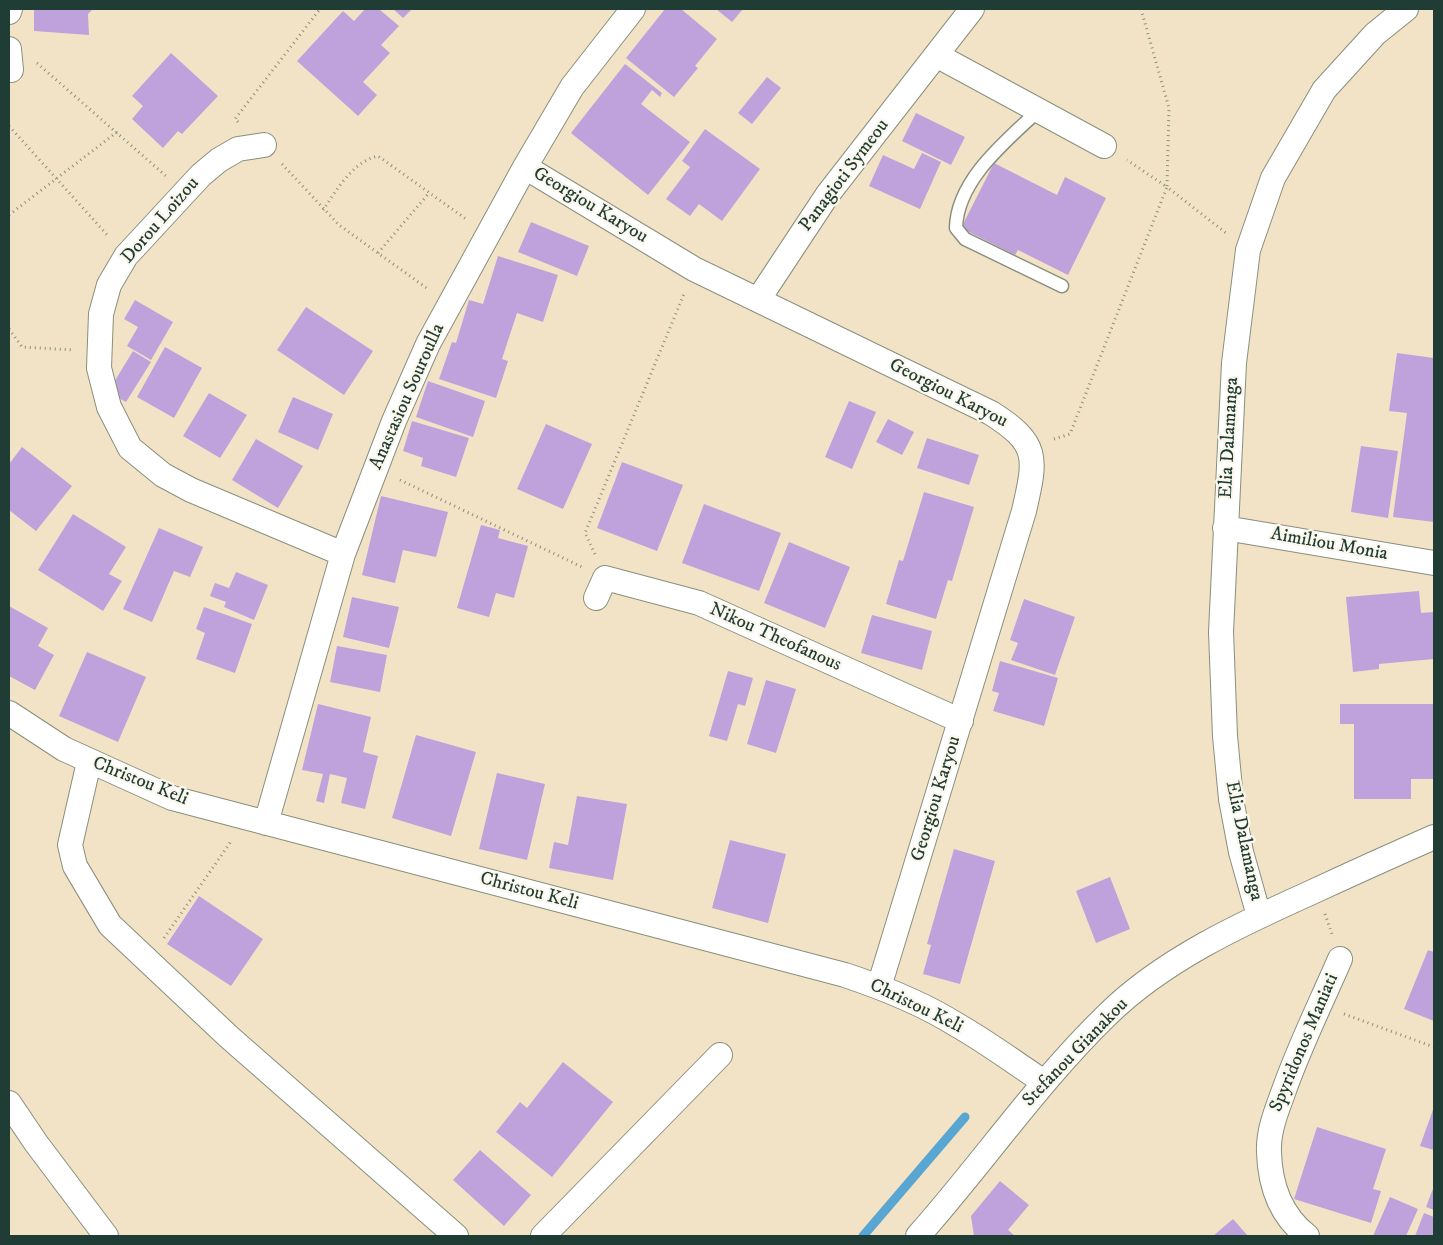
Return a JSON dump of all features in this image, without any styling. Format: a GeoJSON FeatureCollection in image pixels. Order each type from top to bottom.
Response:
{"type":"FeatureCollection","features":[{"type":"Feature","properties":{"kind":"street","name":"Anastasiou Souroulla"},"geometry":{"type":"LineString","coordinates":[[257,821],[343,554],[394,421],[428,344],[487,234],[572,87],[634,9]]}},
{"type":"Feature","properties":{"kind":"street","name":"Panagioti Symeou"},"geometry":{"type":"LineString","coordinates":[[758,300],[828,194],[938,56],[972,9]]}},
{"type":"Feature","properties":{"kind":"street","name":"Elia Dalamanga"},"geometry":{"type":"LineString","coordinates":[[1259,916],[1241,852],[1234,817],[1225,736],[1221,632],[1234,363],[1248,250],[1273,178],[1324,90],[1375,34],[1406,9]]}},
{"type":"Feature","properties":{"kind":"street"},"geometry":{"type":"LineString","coordinates":[[938,56],[1104,146]]}},
{"type":"Feature","properties":{"kind":"street","name":"Dorou Loizou"},"geometry":{"type":"LineString","coordinates":[[264,145],[238,149],[219,160],[126,256],[109,285],[101,314],[98,352],[99,368],[113,415],[130,448],[163,475],[191,490],[343,554]]}},
{"type":"Feature","properties":{"kind":"street","name":"Georgiou Karyou"},"geometry":{"type":"LineString","coordinates":[[525,167],[694,269],[991,413],[1012,426],[1029,447],[1033,465],[1024,511],[879,987]]}},
{"type":"Feature","properties":{"kind":"street","name":"Aimiliou Monia"},"geometry":{"type":"LineString","coordinates":[[1225,528],[1434,563]]}},
{"type":"Feature","properties":{"kind":"street","name":"Nikou Theofanous"},"geometry":{"type":"LineString","coordinates":[[600,588],[699,603],[960,721]]}},
{"type":"Feature","properties":{"kind":"street","name":"Christou Keli"},"geometry":{"type":"LineString","coordinates":[[9,713],[64,750],[172,798],[845,975],[879,987],[957,1024],[1044,1082]]}},
{"type":"Feature","properties":{"kind":"street"},"geometry":{"type":"LineString","coordinates":[[89,762],[70,845],[75,866],[110,926],[229,1037],[456,1236]]}},
{"type":"Feature","properties":{"kind":"street","name":"Stefanou Gianakou"},"geometry":{"type":"LineString","coordinates":[[921,1235],[1044,1082],[1108,1014],[1150,980],[1183,957],[1259,916],[1434,837]]}},
{"type":"Feature","properties":{"kind":"street","name":"Spyridonos Maniati"},"geometry":{"type":"LineString","coordinates":[[1307,1236],[1281,1210],[1272,1178],[1268,1152],[1272,1122],[1294,1062],[1340,959]]}},
{"type":"Feature","properties":{"kind":"street"},"geometry":{"type":"LineString","coordinates":[[543,1236],[720,1055]]}},
{"type":"Feature","properties":{"kind":"street"},"geometry":{"type":"LineString","coordinates":[[9,1102],[36,1143],[106,1236]]}},
{"type":"Feature","properties":{"kind":"lane"},"geometry":{"type":"LineString","coordinates":[[1039,110],[985,160],[956,212],[956,228],[965,239],[1062,286]]}},
{"type":"Feature","properties":{"kind":"path"},"geometry":{"type":"LineString","coordinates":[[320,9],[235,119],[264,145],[339,226],[449,304]]}},
{"type":"Feature","properties":{"kind":"path"},"geometry":{"type":"LineString","coordinates":[[1029,447],[1070,434],[1168,187],[1170,108],[1140,9]]}},
{"type":"Feature","properties":{"kind":"path"},"geometry":{"type":"LineString","coordinates":[[17,59],[117,132],[185,193]]}},
{"type":"Feature","properties":{"kind":"path"},"geometry":{"type":"LineString","coordinates":[[9,126],[126,256]]}},
{"type":"Feature","properties":{"kind":"path"},"geometry":{"type":"LineString","coordinates":[[9,215],[117,132]]}},
{"type":"Feature","properties":{"kind":"path"},"geometry":{"type":"LineString","coordinates":[[1104,146],[1168,187],[1248,250]]}},
{"type":"Feature","properties":{"kind":"path"},"geometry":{"type":"LineString","coordinates":[[323,210],[344,180],[367,159],[378,156],[487,234]]}},
{"type":"Feature","properties":{"kind":"path"},"geometry":{"type":"LineString","coordinates":[[378,253],[429,193]]}},
{"type":"Feature","properties":{"kind":"path"},"geometry":{"type":"LineString","coordinates":[[600,588],[585,533],[694,269]]}},
{"type":"Feature","properties":{"kind":"path"},"geometry":{"type":"LineString","coordinates":[[9,329],[22,347],[98,352]]}},
{"type":"Feature","properties":{"kind":"path"},"geometry":{"type":"LineString","coordinates":[[376,468],[600,588]]}},
{"type":"Feature","properties":{"kind":"path"},"geometry":{"type":"LineString","coordinates":[[148,961],[257,821]]}},
{"type":"Feature","properties":{"kind":"path"},"geometry":{"type":"LineString","coordinates":[[1317,890],[1340,959]]}},
{"type":"Feature","properties":{"kind":"path"},"geometry":{"type":"LineString","coordinates":[[1320,1005],[1434,1047]]}},
{"type":"Feature","properties":{"kind":"building"},"geometry":{"type":"Polygon","coordinates":[[[34,9],[93,9],[88,14],[89,35],[34,31],[34,9]]]}},
{"type":"Feature","properties":{"kind":"building"},"geometry":{"type":"Polygon","coordinates":[[[365,9],[379,9],[399,26],[381,45],[390,53],[363,82],[377,95],[358,116],[297,61],[343,11],[354,21],[365,9]]]}},
{"type":"Feature","properties":{"kind":"building"},"geometry":{"type":"Polygon","coordinates":[[[393,9],[412,9],[403,18],[393,9]]]}},
{"type":"Feature","properties":{"kind":"building"},"geometry":{"type":"Polygon","coordinates":[[[665,9],[681,9],[717,39],[695,66],[698,68],[674,97],[626,58],[665,9]]]}},
{"type":"Feature","properties":{"kind":"building"},"geometry":{"type":"Polygon","coordinates":[[[716,9],[743,9],[732,22],[716,9]]]}},
{"type":"Feature","properties":{"kind":"building"},"geometry":{"type":"Polygon","coordinates":[[[171,53],[218,96],[182,134],[178,131],[163,148],[132,119],[143,106],[132,96],[171,53]]]}},
{"type":"Feature","properties":{"kind":"building"},"geometry":{"type":"Polygon","coordinates":[[[625,64],[662,93],[660,97],[652,90],[641,104],[690,142],[648,195],[571,133],[625,64]]]}},
{"type":"Feature","properties":{"kind":"building"},"geometry":{"type":"Polygon","coordinates":[[[767,77],[781,88],[752,124],[738,113],[767,77]]]}},
{"type":"Feature","properties":{"kind":"building"},"geometry":{"type":"Polygon","coordinates":[[[916,113],[965,137],[951,165],[902,141],[916,113]]]}},
{"type":"Feature","properties":{"kind":"building"},"geometry":{"type":"Polygon","coordinates":[[[705,129],[760,169],[722,221],[699,204],[690,216],[666,199],[690,167],[682,161],[705,129]]]}},
{"type":"Feature","properties":{"kind":"building"},"geometry":{"type":"Polygon","coordinates":[[[922,153],[941,162],[920,209],[869,186],[883,155],[914,169],[922,153]]]}},
{"type":"Feature","properties":{"kind":"building"},"geometry":{"type":"Polygon","coordinates":[[[994,163],[1057,195],[1065,177],[1106,198],[1068,275],[1018,250],[1015,255],[961,228],[994,163]]]}},
{"type":"Feature","properties":{"kind":"building"},"geometry":{"type":"Polygon","coordinates":[[[531,222],[589,246],[577,276],[518,252],[531,222]]]}},
{"type":"Feature","properties":{"kind":"building"},"geometry":{"type":"Polygon","coordinates":[[[498,256],[558,275],[543,322],[517,313],[502,359],[508,361],[496,398],[439,379],[452,342],[456,343],[469,300],[483,304],[498,256]]]}},
{"type":"Feature","properties":{"kind":"building"},"geometry":{"type":"Polygon","coordinates":[[[135,300],[173,322],[151,360],[127,346],[138,327],[124,319],[135,300]]]}},
{"type":"Feature","properties":{"kind":"building"},"geometry":{"type":"Polygon","coordinates":[[[306,307],[373,351],[344,395],[277,350],[306,307]]]}},
{"type":"Feature","properties":{"kind":"building"},"geometry":{"type":"Polygon","coordinates":[[[165,347],[202,368],[174,418],[137,397],[165,347]]]}},
{"type":"Feature","properties":{"kind":"building"},"geometry":{"type":"Polygon","coordinates":[[[133,351],[151,362],[126,402],[108,392],[133,351]]]}},
{"type":"Feature","properties":{"kind":"building"},"geometry":{"type":"Polygon","coordinates":[[[1397,353],[1434,358],[1434,522],[1393,517],[1407,413],[1389,411],[1397,353]]]}},
{"type":"Feature","properties":{"kind":"building"},"geometry":{"type":"Polygon","coordinates":[[[428,381],[485,401],[473,437],[416,417],[428,381]]]}},
{"type":"Feature","properties":{"kind":"building"},"geometry":{"type":"Polygon","coordinates":[[[209,393],[247,415],[220,458],[183,436],[209,393]]]}},
{"type":"Feature","properties":{"kind":"building"},"geometry":{"type":"Polygon","coordinates":[[[293,397],[333,414],[318,450],[278,432],[293,397]]]}},
{"type":"Feature","properties":{"kind":"building"},"geometry":{"type":"Polygon","coordinates":[[[849,401],[876,412],[852,469],[825,457],[849,401]]]}},
{"type":"Feature","properties":{"kind":"building"},"geometry":{"type":"Polygon","coordinates":[[[888,419],[914,432],[902,455],[876,442],[888,419]]]}},
{"type":"Feature","properties":{"kind":"building"},"geometry":{"type":"Polygon","coordinates":[[[412,421],[469,438],[456,477],[421,466],[423,458],[403,451],[412,421]]]}},
{"type":"Feature","properties":{"kind":"building"},"geometry":{"type":"Polygon","coordinates":[[[546,424],[592,444],[563,509],[517,489],[546,424]]]}},
{"type":"Feature","properties":{"kind":"building"},"geometry":{"type":"Polygon","coordinates":[[[927,438],[979,455],[969,485],[917,468],[927,438]]]}},
{"type":"Feature","properties":{"kind":"building"},"geometry":{"type":"Polygon","coordinates":[[[256,439],[303,466],[278,508],[232,480],[256,439]]]}},
{"type":"Feature","properties":{"kind":"building"},"geometry":{"type":"Polygon","coordinates":[[[1361,446],[1398,451],[1388,518],[1351,512],[1361,446]]]}},
{"type":"Feature","properties":{"kind":"building"},"geometry":{"type":"Polygon","coordinates":[[[22,447],[72,486],[36,531],[9,510],[9,464],[22,447]]]}},
{"type":"Feature","properties":{"kind":"building"},"geometry":{"type":"Polygon","coordinates":[[[622,462],[683,485],[657,551],[597,528],[622,462]]]}},
{"type":"Feature","properties":{"kind":"building"},"geometry":{"type":"Polygon","coordinates":[[[924,492],[974,507],[952,581],[948,580],[936,619],[886,604],[899,560],[903,561],[924,492]]]}},
{"type":"Feature","properties":{"kind":"building"},"geometry":{"type":"Polygon","coordinates":[[[381,496],[448,512],[436,557],[403,550],[395,583],[362,575],[381,496]]]}},
{"type":"Feature","properties":{"kind":"building"},"geometry":{"type":"Polygon","coordinates":[[[704,504],[781,533],[759,591],[682,563],[704,504]]]}},
{"type":"Feature","properties":{"kind":"building"},"geometry":{"type":"Polygon","coordinates":[[[73,514],[126,547],[109,574],[122,581],[103,611],[38,570],[73,514]]]}},
{"type":"Feature","properties":{"kind":"building"},"geometry":{"type":"Polygon","coordinates":[[[481,525],[500,530],[498,538],[528,546],[514,598],[496,593],[489,617],[457,608],[481,525]]]}},
{"type":"Feature","properties":{"kind":"building"},"geometry":{"type":"Polygon","coordinates":[[[159,528],[203,547],[190,577],[174,571],[152,622],[123,609],[159,528]]]}},
{"type":"Feature","properties":{"kind":"building"},"geometry":{"type":"Polygon","coordinates":[[[789,542],[850,567],[825,628],[764,603],[789,542]]]}},
{"type":"Feature","properties":{"kind":"building"},"geometry":{"type":"Polygon","coordinates":[[[236,572],[268,585],[254,620],[224,607],[226,602],[210,596],[215,583],[229,588],[236,572]]]}},
{"type":"Feature","properties":{"kind":"building"},"geometry":{"type":"Polygon","coordinates":[[[1419,591],[1421,613],[1434,612],[1434,659],[1379,664],[1379,669],[1353,672],[1346,597],[1419,591]]]}},
{"type":"Feature","properties":{"kind":"building"},"geometry":{"type":"Polygon","coordinates":[[[352,597],[399,607],[389,648],[343,637],[352,597]]]}},
{"type":"Feature","properties":{"kind":"building"},"geometry":{"type":"Polygon","coordinates":[[[1024,599],[1075,617],[1055,675],[1011,660],[1018,643],[1010,640],[1024,599]]]}},
{"type":"Feature","properties":{"kind":"building"},"geometry":{"type":"Polygon","coordinates":[[[9,606],[48,628],[38,646],[54,655],[35,690],[9,676],[9,606]]]}},
{"type":"Feature","properties":{"kind":"building"},"geometry":{"type":"Polygon","coordinates":[[[204,607],[252,624],[235,673],[196,659],[205,633],[196,629],[204,607]]]}},
{"type":"Feature","properties":{"kind":"building"},"geometry":{"type":"Polygon","coordinates":[[[872,615],[932,631],[922,670],[861,653],[872,615]]]}},
{"type":"Feature","properties":{"kind":"building"},"geometry":{"type":"Polygon","coordinates":[[[337,646],[387,655],[380,692],[330,682],[337,646]]]}},
{"type":"Feature","properties":{"kind":"building"},"geometry":{"type":"Polygon","coordinates":[[[87,652],[146,677],[118,742],[59,716],[87,652]]]}},
{"type":"Feature","properties":{"kind":"building"},"geometry":{"type":"Polygon","coordinates":[[[1000,661],[1058,678],[1044,726],[993,711],[999,693],[992,691],[1000,661]]]}},
{"type":"Feature","properties":{"kind":"building"},"geometry":{"type":"Polygon","coordinates":[[[728,671],[753,678],[745,706],[738,704],[727,741],[709,736],[728,671]]]}},
{"type":"Feature","properties":{"kind":"building"},"geometry":{"type":"Polygon","coordinates":[[[766,680],[796,689],[776,753],[747,744],[766,680]]]}},
{"type":"Feature","properties":{"kind":"building"},"geometry":{"type":"Polygon","coordinates":[[[318,704],[371,717],[363,752],[378,756],[365,809],[341,803],[347,778],[330,774],[324,803],[316,801],[323,774],[302,770],[318,704]]]}},
{"type":"Feature","properties":{"kind":"building"},"geometry":{"type":"Polygon","coordinates":[[[1340,704],[1433,704],[1433,779],[1411,779],[1411,799],[1354,799],[1354,724],[1340,724],[1340,704]]]}},
{"type":"Feature","properties":{"kind":"building"},"geometry":{"type":"Polygon","coordinates":[[[416,735],[476,752],[451,836],[392,818],[416,735]]]}},
{"type":"Feature","properties":{"kind":"building"},"geometry":{"type":"Polygon","coordinates":[[[497,773],[545,784],[527,860],[479,849],[497,773]]]}},
{"type":"Feature","properties":{"kind":"building"},"geometry":{"type":"Polygon","coordinates":[[[577,796],[627,804],[613,880],[549,868],[554,842],[568,845],[577,796]]]}},
{"type":"Feature","properties":{"kind":"building"},"geometry":{"type":"Polygon","coordinates":[[[730,840],[786,854],[768,923],[712,908],[730,840]]]}},
{"type":"Feature","properties":{"kind":"building"},"geometry":{"type":"Polygon","coordinates":[[[954,849],[995,861],[960,984],[923,974],[931,945],[927,944],[954,849]]]}},
{"type":"Feature","properties":{"kind":"building"},"geometry":{"type":"Polygon","coordinates":[[[1110,877],[1130,929],[1096,943],[1076,891],[1110,877]]]}},
{"type":"Feature","properties":{"kind":"building"},"geometry":{"type":"Polygon","coordinates":[[[199,896],[263,939],[231,986],[167,944],[199,896]]]}},
{"type":"Feature","properties":{"kind":"building"},"geometry":{"type":"Polygon","coordinates":[[[1428,950],[1434,952],[1434,1021],[1404,1009],[1428,950]]]}},
{"type":"Feature","properties":{"kind":"building"},"geometry":{"type":"Polygon","coordinates":[[[563,1062],[613,1102],[552,1177],[496,1132],[520,1102],[527,1108],[563,1062]]]}},
{"type":"Feature","properties":{"kind":"building"},"geometry":{"type":"Polygon","coordinates":[[[1434,1107],[1434,1150],[1420,1146],[1434,1107]]]}},
{"type":"Feature","properties":{"kind":"building"},"geometry":{"type":"Polygon","coordinates":[[[1317,1127],[1386,1149],[1373,1189],[1381,1191],[1371,1223],[1294,1199],[1317,1127]]]}},
{"type":"Feature","properties":{"kind":"building"},"geometry":{"type":"Polygon","coordinates":[[[480,1150],[531,1195],[504,1226],[453,1180],[480,1150]]]}},
{"type":"Feature","properties":{"kind":"building"},"geometry":{"type":"Polygon","coordinates":[[[1000,1181],[1029,1205],[1008,1230],[1015,1236],[974,1236],[971,1216],[1000,1181]]]}},
{"type":"Feature","properties":{"kind":"building"},"geometry":{"type":"Polygon","coordinates":[[[1434,1186],[1434,1210],[1426,1207],[1434,1186]]]}},
{"type":"Feature","properties":{"kind":"building"},"geometry":{"type":"Polygon","coordinates":[[[1390,1197],[1418,1209],[1406,1236],[1373,1236],[1390,1197]]]}},
{"type":"Feature","properties":{"kind":"building"},"geometry":{"type":"Polygon","coordinates":[[[1424,1213],[1434,1217],[1434,1236],[1415,1236],[1424,1213]]]}},
{"type":"Feature","properties":{"kind":"building"},"geometry":{"type":"Polygon","coordinates":[[[1233,1219],[1248,1236],[1213,1236],[1233,1219]]]}},
{"type":"Feature","properties":{"kind":"waterway"},"geometry":{"type":"LineString","coordinates":[[863,1236],[965,1117]]}}]}
